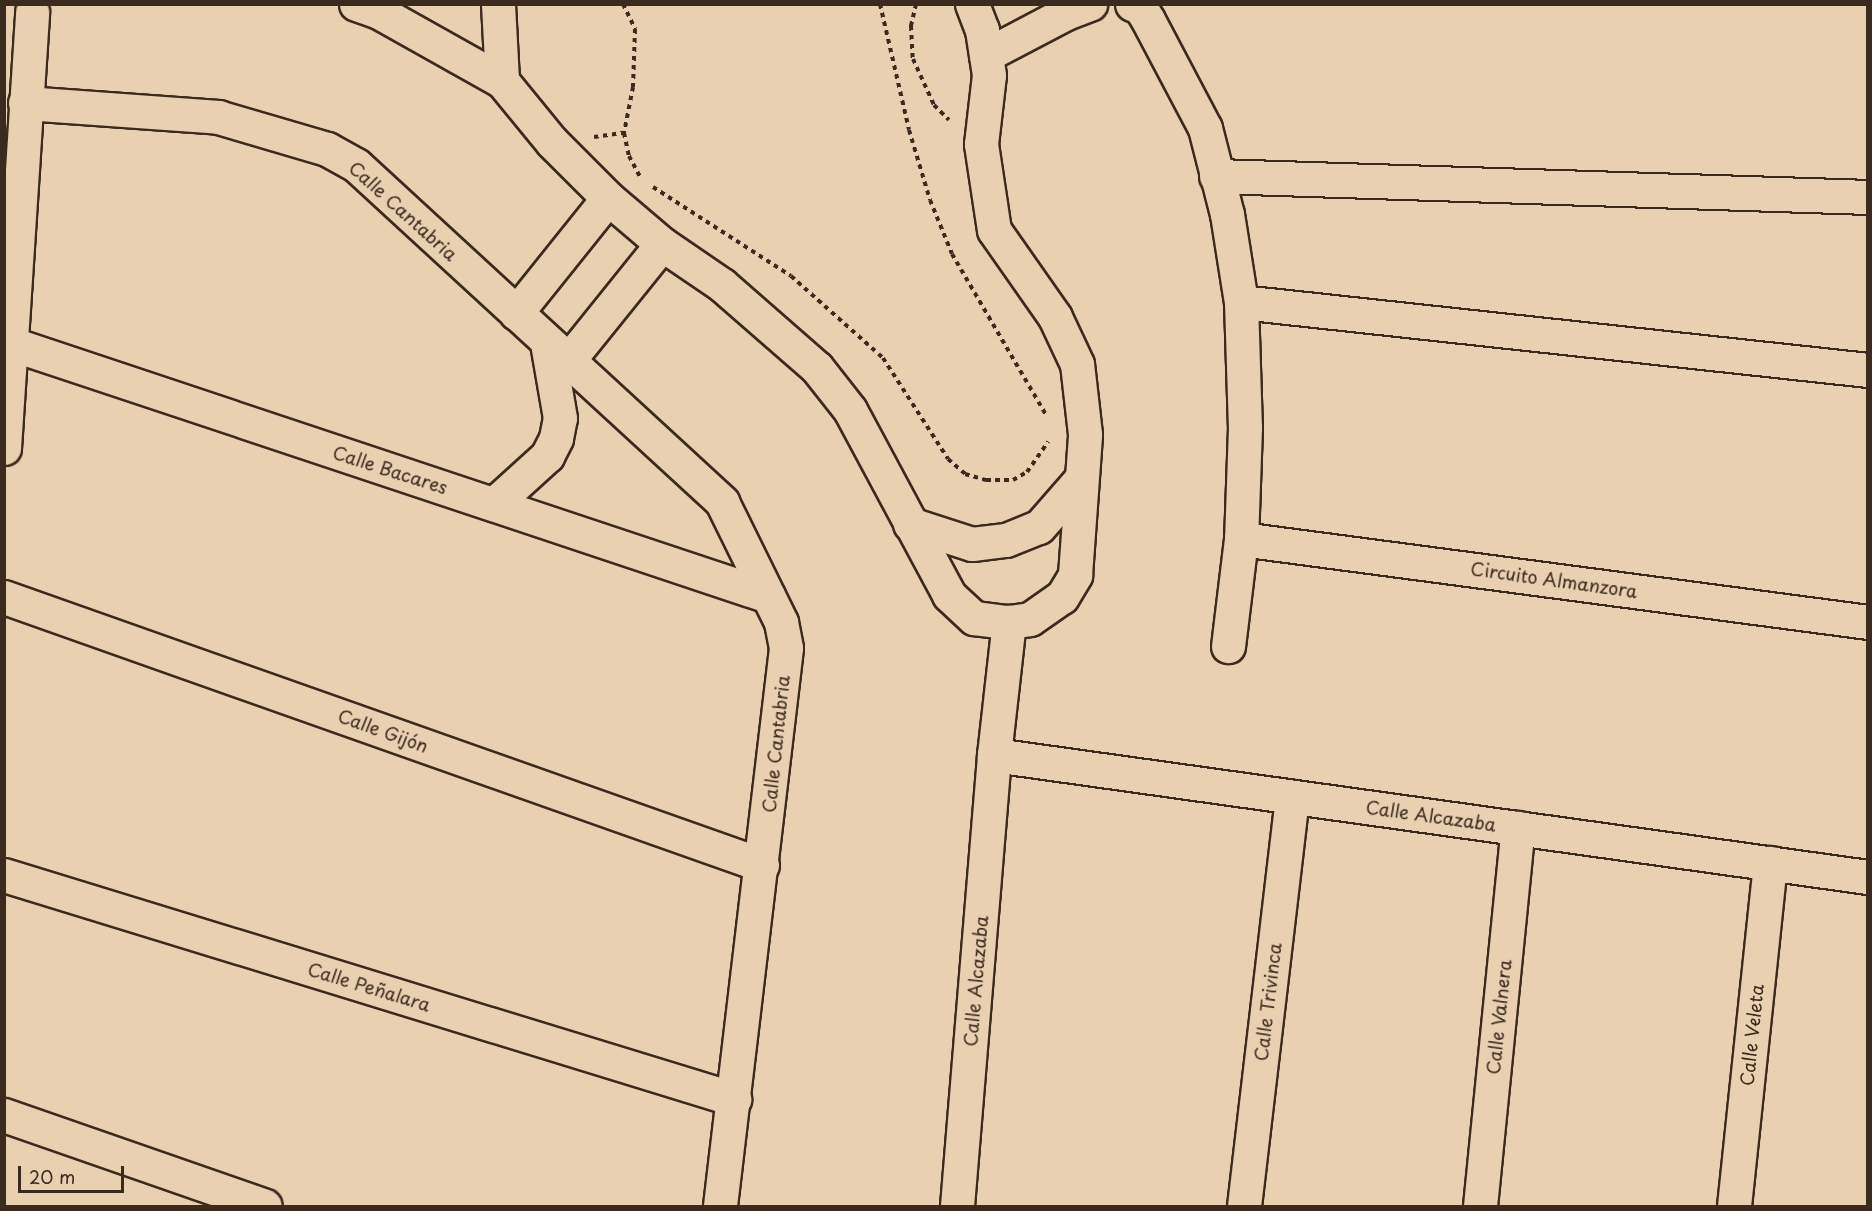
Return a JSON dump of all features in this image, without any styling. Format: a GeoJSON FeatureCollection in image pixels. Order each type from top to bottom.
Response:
{"type":"FeatureCollection","features":[{"type":"Feature","properties":{"kind":"street"},"geometry":{"type":"LineString","coordinates":[[356,4],[379,12],[502,81],[552,141],[608,198],[662,244],[722,285],[817,368],[850,410],[949,595],[974,618],[1009,622],[1030,619],[1062,597],[1075,575],[1085,434],[1077,364],[1055,317],[994,230],[981,144],[989,75],[982,30],[972,4]]}},
{"type":"Feature","properties":{"kind":"street"},"geometry":{"type":"LineString","coordinates":[[498,4],[502,81]]}},
{"type":"Feature","properties":{"kind":"street"},"geometry":{"type":"LineString","coordinates":[[986,55],[1066,13],[1090,4]]}},
{"type":"Feature","properties":{"kind":"street"},"geometry":{"type":"LineString","coordinates":[[1141,10],[1205,128],[1241,302],[1245,427],[1241,539],[1227,646]]}},
{"type":"Feature","properties":{"kind":"street"},"geometry":{"type":"LineString","coordinates":[[4,448],[32,12]]}},
{"type":"Feature","properties":{"kind":"street","name":"Calle Cantabria"},"geometry":{"type":"LineString","coordinates":[[25,103],[218,117],[327,149],[356,165],[557,353],[722,502],[781,622],[786,648],[720,1206]]}},
{"type":"Feature","properties":{"kind":"street"},"geometry":{"type":"LineString","coordinates":[[1216,176],[1868,197]]}},
{"type":"Feature","properties":{"kind":"street"},"geometry":{"type":"LineString","coordinates":[[516,314],[608,198]]}},
{"type":"Feature","properties":{"kind":"street"},"geometry":{"type":"LineString","coordinates":[[494,504],[546,456],[556,438],[560,418],[557,353],[662,244]]}},
{"type":"Feature","properties":{"kind":"street"},"geometry":{"type":"LineString","coordinates":[[1241,302],[1868,370]]}},
{"type":"Feature","properties":{"kind":"street","name":"Calle Bacares"},"geometry":{"type":"LineString","coordinates":[[12,344],[768,596]]}},
{"type":"Feature","properties":{"kind":"street"},"geometry":{"type":"LineString","coordinates":[[910,524],[972,544],[1006,540],[1039,526],[1080,480]]}},
{"type":"Feature","properties":{"kind":"street","name":"Circuito Almanzora"},"geometry":{"type":"LineString","coordinates":[[1241,539],[1868,622]]}},
{"type":"Feature","properties":{"kind":"street","name":"Calle Gijón"},"geometry":{"type":"LineString","coordinates":[[4,597],[762,865]]}},
{"type":"Feature","properties":{"kind":"street","name":"Calle Alcazaba"},"geometry":{"type":"LineString","coordinates":[[957,1206],[994,755],[1009,622]]}},
{"type":"Feature","properties":{"kind":"street","name":"Calle Alcazaba"},"geometry":{"type":"LineString","coordinates":[[994,755],[1868,877]]}},
{"type":"Feature","properties":{"kind":"street","name":"Calle Trivinca"},"geometry":{"type":"LineString","coordinates":[[1244,1206],[1292,796]]}},
{"type":"Feature","properties":{"kind":"street","name":"Calle Valnera"},"geometry":{"type":"LineString","coordinates":[[1480,1206],[1518,828]]}},
{"type":"Feature","properties":{"kind":"street","name":"Calle Veleta"},"geometry":{"type":"LineString","coordinates":[[1734,1206],[1770,863]]}},
{"type":"Feature","properties":{"kind":"street","name":"Calle Peñalara"},"geometry":{"type":"LineString","coordinates":[[4,875],[734,1099]]}},
{"type":"Feature","properties":{"kind":"street"},"geometry":{"type":"LineString","coordinates":[[4,1115],[265,1206]]}},
{"type":"Feature","properties":{"kind":"path"},"geometry":{"type":"LineString","coordinates":[[623,4],[635,29],[633,87],[624,133],[638,176],[791,276],[883,358],[948,459],[965,474],[987,480],[1013,480],[1040,457],[1049,440],[1049,430]]}},
{"type":"Feature","properties":{"kind":"path"},"geometry":{"type":"LineString","coordinates":[[880,4],[909,129],[930,200],[952,255],[1049,420]]}},
{"type":"Feature","properties":{"kind":"path"},"geometry":{"type":"LineString","coordinates":[[915,4],[911,26],[913,59],[934,105],[981,144]]}}]}
